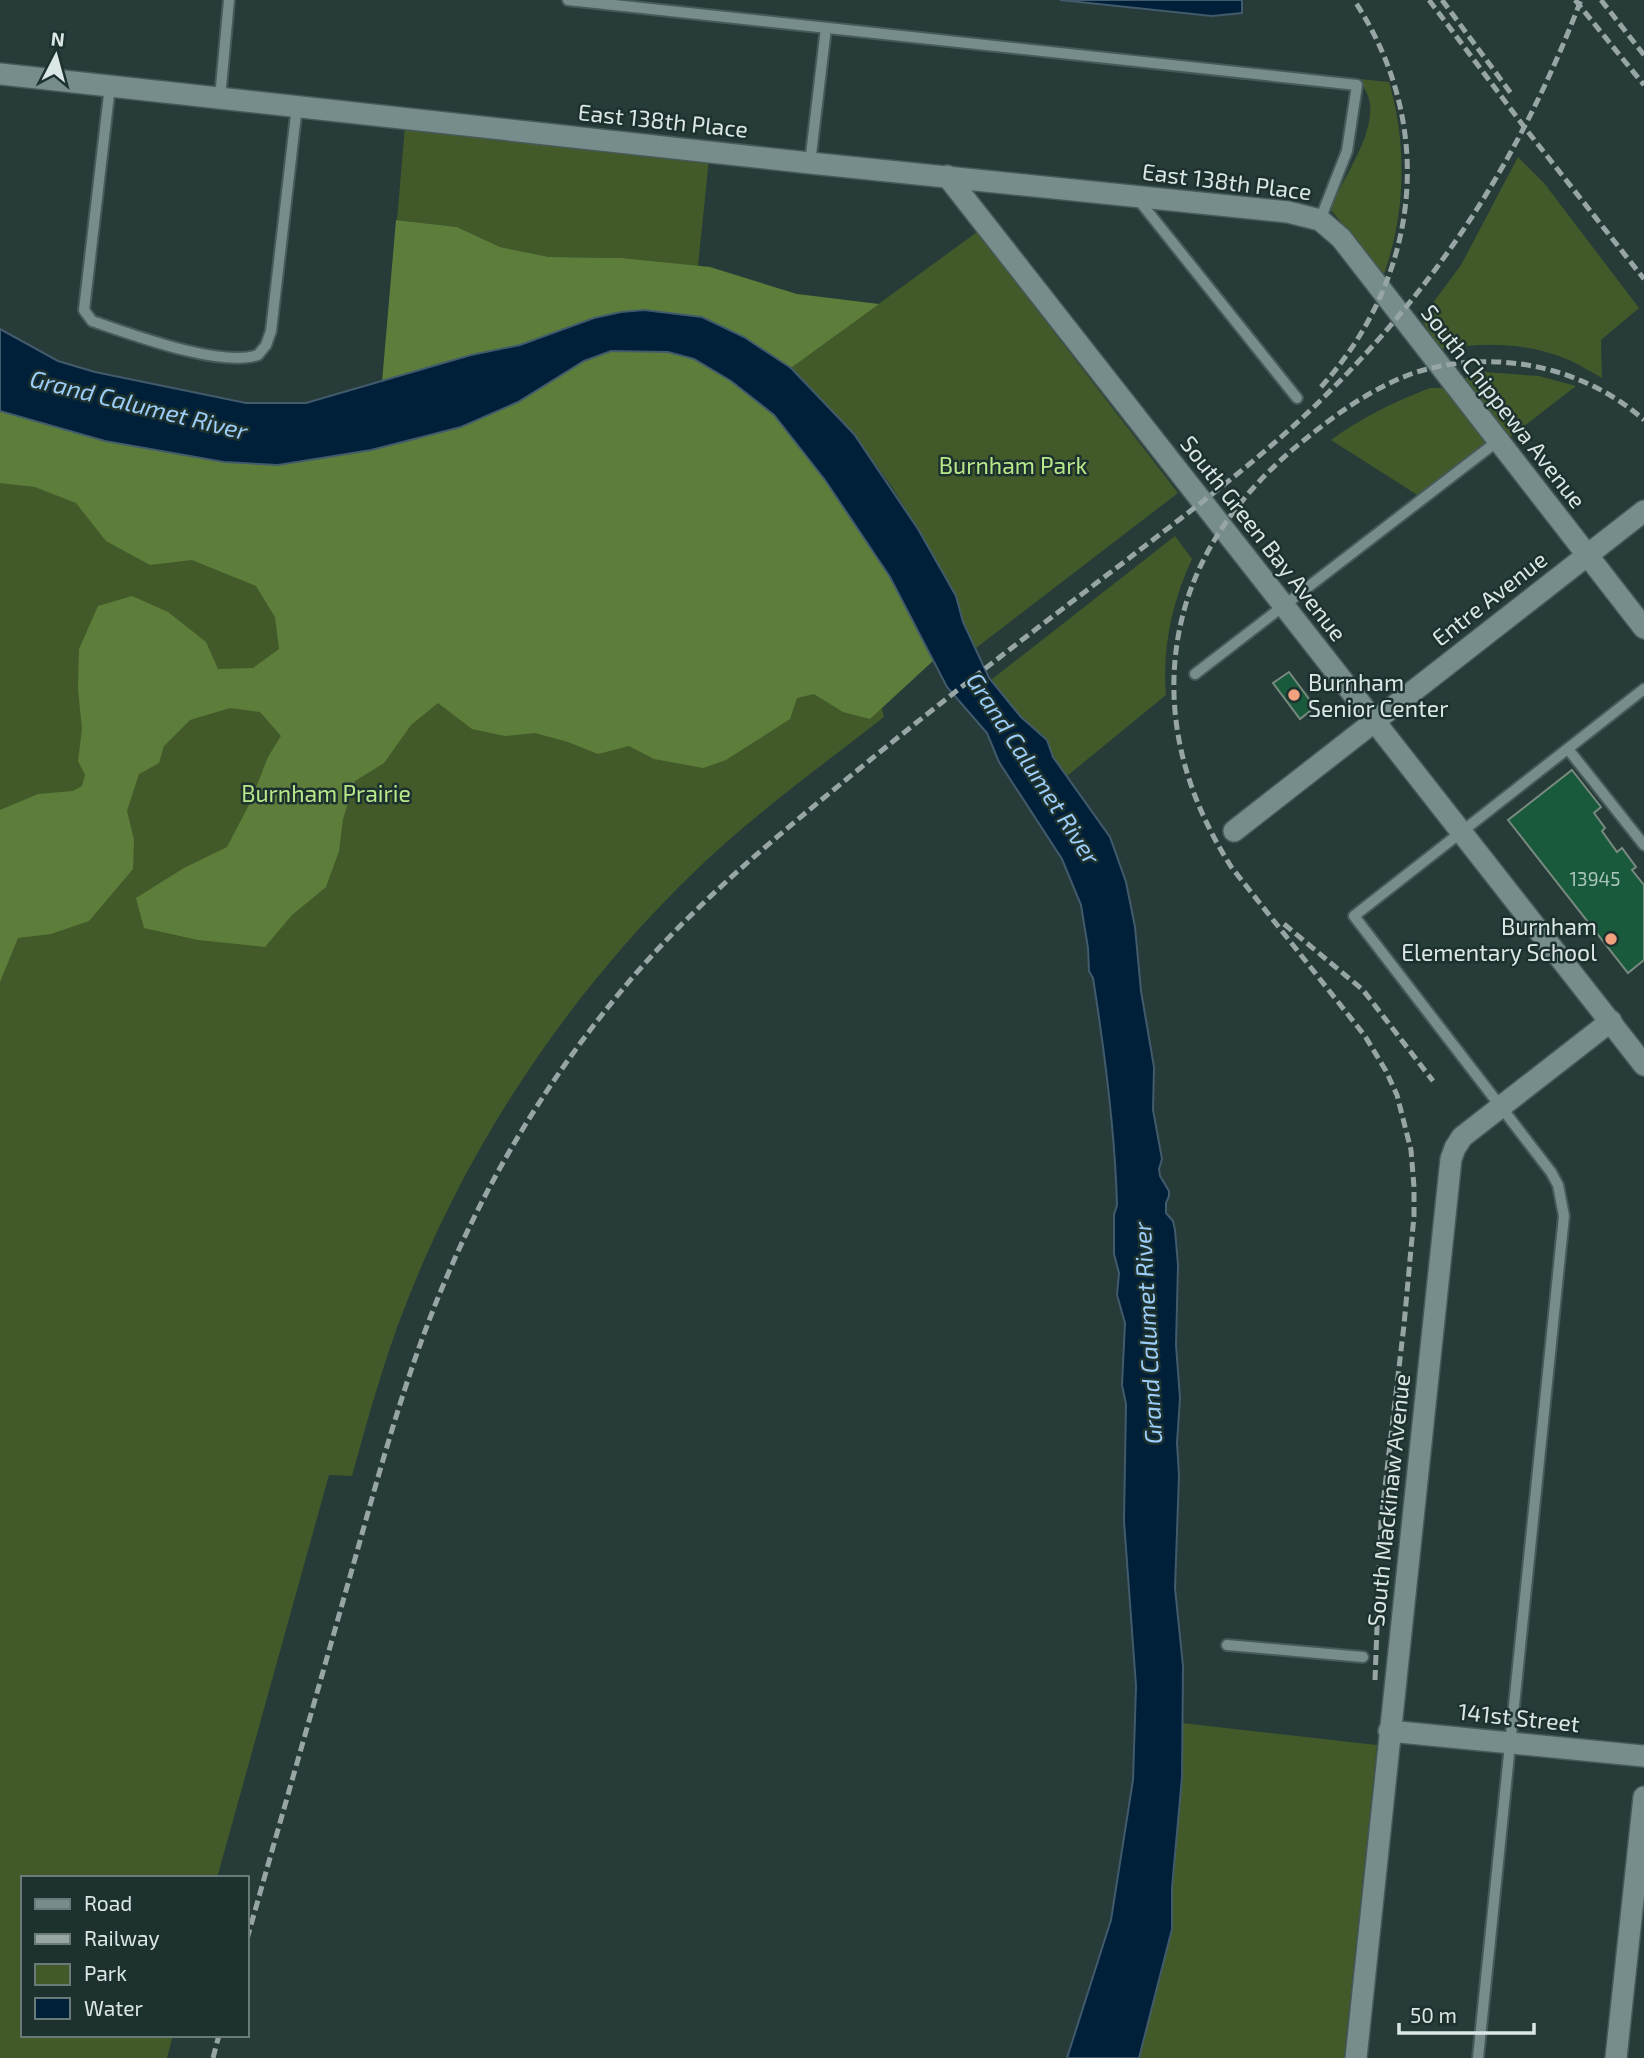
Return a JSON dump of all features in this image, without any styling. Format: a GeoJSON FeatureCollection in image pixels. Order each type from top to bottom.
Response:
{"type":"FeatureCollection","features":[{"type":"Feature","properties":{"kind":"street","name":"East 138th Place"},"geometry":{"type":"LineString","coordinates":[[0,74],[810,163],[1135,195],[1288,212],[1320,220]]}},
{"type":"Feature","properties":{"kind":"street","name":"South Green Bay Avenue"},"geometry":{"type":"LineString","coordinates":[[947,176],[1644,1065]]}},
{"type":"Feature","properties":{"kind":"street","name":"South Chippewa Avenue"},"geometry":{"type":"LineString","coordinates":[[1320,220],[1341,238],[1644,628]]}},
{"type":"Feature","properties":{"kind":"street","name":"Entre Avenue"},"geometry":{"type":"LineString","coordinates":[[1234,831],[1644,511]]}},
{"type":"Feature","properties":{"kind":"street","name":"South Mackinaw Avenue"},"geometry":{"type":"LineString","coordinates":[[1356,2058],[1451,1159],[1462,1137],[1611,1021]]}},
{"type":"Feature","properties":{"kind":"street","name":"141st Street"},"geometry":{"type":"LineString","coordinates":[[1389,1731],[1644,1756]]}},
{"type":"Feature","properties":{"kind":"street"},"geometry":{"type":"LineString","coordinates":[[1616,2058],[1644,1797]]}},
{"type":"Feature","properties":{"kind":"lane"},"geometry":{"type":"LineString","coordinates":[[220,98],[229,0]]}},
{"type":"Feature","properties":{"kind":"lane"},"geometry":{"type":"LineString","coordinates":[[568,0],[1357,85],[1347,151],[1320,220]]}},
{"type":"Feature","properties":{"kind":"lane"},"geometry":{"type":"LineString","coordinates":[[810,163],[826,28]]}},
{"type":"Feature","properties":{"kind":"lane"},"geometry":{"type":"LineString","coordinates":[[110,86],[84,310],[92,321],[169,346],[236,360],[258,355],[267,345],[271,331],[297,106]]}},
{"type":"Feature","properties":{"kind":"lane"},"geometry":{"type":"LineString","coordinates":[[1135,195],[1297,398]]}},
{"type":"Feature","properties":{"kind":"lane"},"geometry":{"type":"LineString","coordinates":[[1195,674],[1499,440]]}},
{"type":"Feature","properties":{"kind":"lane"},"geometry":{"type":"LineString","coordinates":[[1478,2058],[1564,1216],[1562,1198],[1551,1172],[1354,916],[1644,689]]}},
{"type":"Feature","properties":{"kind":"lane"},"geometry":{"type":"LineString","coordinates":[[1568,749],[1644,845]]}},
{"type":"Feature","properties":{"kind":"lane"},"geometry":{"type":"LineString","coordinates":[[1227,1645],[1363,1657]]}},
{"type":"Feature","properties":{"kind":"green space"},"geometry":{"type":"Polygon","coordinates":[[[1359,79],[1389,82],[1399,129],[1402,178],[1400,202],[1397,227],[1384,274],[1330,209],[1356,158],[1370,117],[1370,104],[1359,79]]]}},
{"type":"Feature","properties":{"kind":"green space"},"geometry":{"type":"Polygon","coordinates":[[[405,126],[709,159],[698,266],[622,258],[549,257],[500,247],[457,227],[397,220],[405,126]]]}},
{"type":"Feature","properties":{"kind":"green space"},"geometry":{"type":"Polygon","coordinates":[[[1518,157],[1544,183],[1639,308],[1601,340],[1602,378],[1569,360],[1522,347],[1473,345],[1440,349],[1421,319],[1461,265],[1518,157]]]}},
{"type":"Feature","properties":{"kind":"green space"},"geometry":{"type":"Polygon","coordinates":[[[396,220],[457,227],[500,247],[549,257],[622,258],[710,267],[797,294],[879,304],[791,368],[744,337],[702,317],[644,310],[594,318],[520,345],[471,355],[382,382],[396,220]]]}},
{"type":"Feature","properties":{"kind":"green space","name":"Burnham Park"},"geometry":{"type":"Polygon","coordinates":[[[977,232],[1178,493],[976,648],[963,622],[956,596],[892,487],[854,434],[791,368],[977,232]]]}},
{"type":"Feature","properties":{"kind":"green space"},"geometry":{"type":"Polygon","coordinates":[[[611,351],[668,352],[694,359],[731,381],[774,415],[825,480],[890,577],[934,660],[870,719],[843,712],[814,694],[797,698],[790,719],[726,760],[703,768],[654,759],[629,746],[598,754],[535,733],[505,736],[472,729],[438,703],[411,725],[384,763],[355,781],[343,819],[339,851],[326,887],[292,915],[265,947],[198,940],[144,928],[136,898],[184,868],[227,847],[250,803],[268,757],[281,736],[260,712],[230,708],[190,720],[164,746],[159,763],[139,774],[127,811],[134,840],[133,869],[89,921],[51,934],[18,938],[0,982],[0,810],[38,794],[73,791],[82,786],[85,775],[78,761],[82,729],[78,689],[79,649],[98,606],[132,596],[168,612],[206,642],[218,669],[253,668],[279,649],[275,617],[256,586],[192,560],[150,565],[106,541],[76,503],[35,487],[0,483],[0,411],[105,441],[224,462],[278,465],[371,450],[461,427],[584,361],[611,351]]]}},
{"type":"Feature","properties":{"kind":"green space"},"geometry":{"type":"Polygon","coordinates":[[[1485,372],[1539,376],[1576,386],[1510,437],[1465,378],[1485,372]]]}},
{"type":"Feature","properties":{"kind":"green space"},"geometry":{"type":"Polygon","coordinates":[[[1430,388],[1443,388],[1487,443],[1419,496],[1331,440],[1354,424],[1430,388]]]}},
{"type":"Feature","properties":{"kind":"green space","name":"Burnham Prairie"},"geometry":{"type":"Polygon","coordinates":[[[0,413],[883,694],[884,717],[737,833],[691,875],[646,922],[603,970],[563,1021],[491,1129],[431,1244],[406,1304],[383,1368],[352,1476],[329,1475],[218,1876],[21,1876],[21,2037],[172,2037],[167,2058],[0,2058],[0,413]]]}},
{"type":"Feature","properties":{"kind":"green space"},"geometry":{"type":"Polygon","coordinates":[[[1175,536],[1192,559],[1170,626],[1166,695],[1067,776],[1053,757],[1047,740],[1021,717],[991,680],[1175,536]]]}},
{"type":"Feature","properties":{"kind":"green space"},"geometry":{"type":"Polygon","coordinates":[[[1182,1723],[1377,1745],[1344,2058],[1139,2058],[1172,1929],[1172,1888],[1182,1777],[1182,1723]]]}},
{"type":"Feature","properties":{"kind":"water"},"geometry":{"type":"Polygon","coordinates":[[[1060,0],[1242,0],[1242,13],[1212,16],[1060,0]]]}},
{"type":"Feature","properties":{"kind":"water","name":"Grand Calumet River"},"geometry":{"type":"Polygon","coordinates":[[[644,310],[702,317],[744,337],[791,368],[854,434],[918,529],[956,596],[963,622],[989,678],[1021,717],[1047,740],[1053,757],[1110,837],[1126,882],[1135,927],[1141,991],[1154,1067],[1153,1110],[1162,1159],[1159,1169],[1169,1191],[1166,1213],[1173,1221],[1178,1265],[1176,1345],[1180,1398],[1175,1588],[1183,1666],[1182,1777],[1172,1888],[1172,1929],[1139,2058],[1067,2058],[1111,1920],[1133,1780],[1136,1686],[1124,1521],[1126,1404],[1122,1385],[1125,1323],[1117,1295],[1119,1273],[1114,1254],[1114,1215],[1117,1205],[1114,1148],[1102,1035],[1093,978],[1089,971],[1081,905],[1062,859],[999,762],[987,733],[947,687],[890,577],[825,480],[774,415],[731,381],[694,359],[668,352],[611,351],[584,361],[518,402],[461,427],[371,450],[278,465],[224,462],[105,441],[0,411],[0,329],[58,361],[95,372],[246,403],[306,403],[471,355],[520,345],[594,318],[644,310]]]}},
{"type":"Feature","properties":{"kind":"building","name":"Burnham Senior Center"},"geometry":{"type":"Polygon","coordinates":[[[1289,672],[1315,707],[1300,719],[1273,683],[1289,672]]]}},
{"type":"Feature","properties":{"kind":"building","name":"Burnham Elementary School"},"geometry":{"type":"Polygon","coordinates":[[[1572,770],[1601,807],[1594,813],[1605,828],[1602,831],[1617,852],[1622,848],[1636,867],[1632,870],[1644,885],[1644,960],[1628,973],[1508,820],[1572,770]]]}},
{"type":"Feature","properties":{"kind":"railway"},"geometry":{"type":"LineString","coordinates":[[1321,387],[1355,344],[1380,297],[1397,249],[1406,199],[1406,148],[1398,98],[1381,48],[1354,0]]}},
{"type":"Feature","properties":{"kind":"railway"},"geometry":{"type":"LineString","coordinates":[[1429,0],[1644,279]]}},
{"type":"Feature","properties":{"kind":"railway"},"geometry":{"type":"LineString","coordinates":[[1442,0],[1513,96]]}},
{"type":"Feature","properties":{"kind":"railway"},"geometry":{"type":"LineString","coordinates":[[1575,0],[1644,85]]}},
{"type":"Feature","properties":{"kind":"railway"},"geometry":{"type":"LineString","coordinates":[[248,1935],[381,1468],[432,1312],[466,1235],[505,1159],[574,1052],[653,954],[738,871],[925,716],[1204,501],[1325,396],[1406,306],[1475,212],[1533,110],[1581,0]]}},
{"type":"Feature","properties":{"kind":"railway"},"geometry":{"type":"LineString","coordinates":[[1601,0],[1644,55]]}},
{"type":"Feature","properties":{"kind":"railway"},"geometry":{"type":"LineString","coordinates":[[1375,1680],[1381,1521],[1414,1216],[1411,1150],[1397,1095],[1365,1036],[1232,868],[1202,812],[1190,782],[1176,722],[1175,659],[1180,627],[1187,599],[1210,547],[1225,523],[1261,479],[1315,431],[1354,403],[1396,380],[1441,366],[1472,362],[1534,366],[1593,386],[1644,420]]}},
{"type":"Feature","properties":{"kind":"railway"},"geometry":{"type":"LineString","coordinates":[[1284,924],[1363,990],[1433,1081]]}},
{"type":"Feature","properties":{"kind":"railway"},"geometry":{"type":"LineString","coordinates":[[213,2058],[218,2037]]}},
{"type":"Feature","properties":{"kind":"place","name":"Burnham Senior Center"},"geometry":{"type":"Point","coordinates":[1294,695]}},
{"type":"Feature","properties":{"kind":"place","name":"Burnham Elementary School"},"geometry":{"type":"Point","coordinates":[1611,939]}}]}
